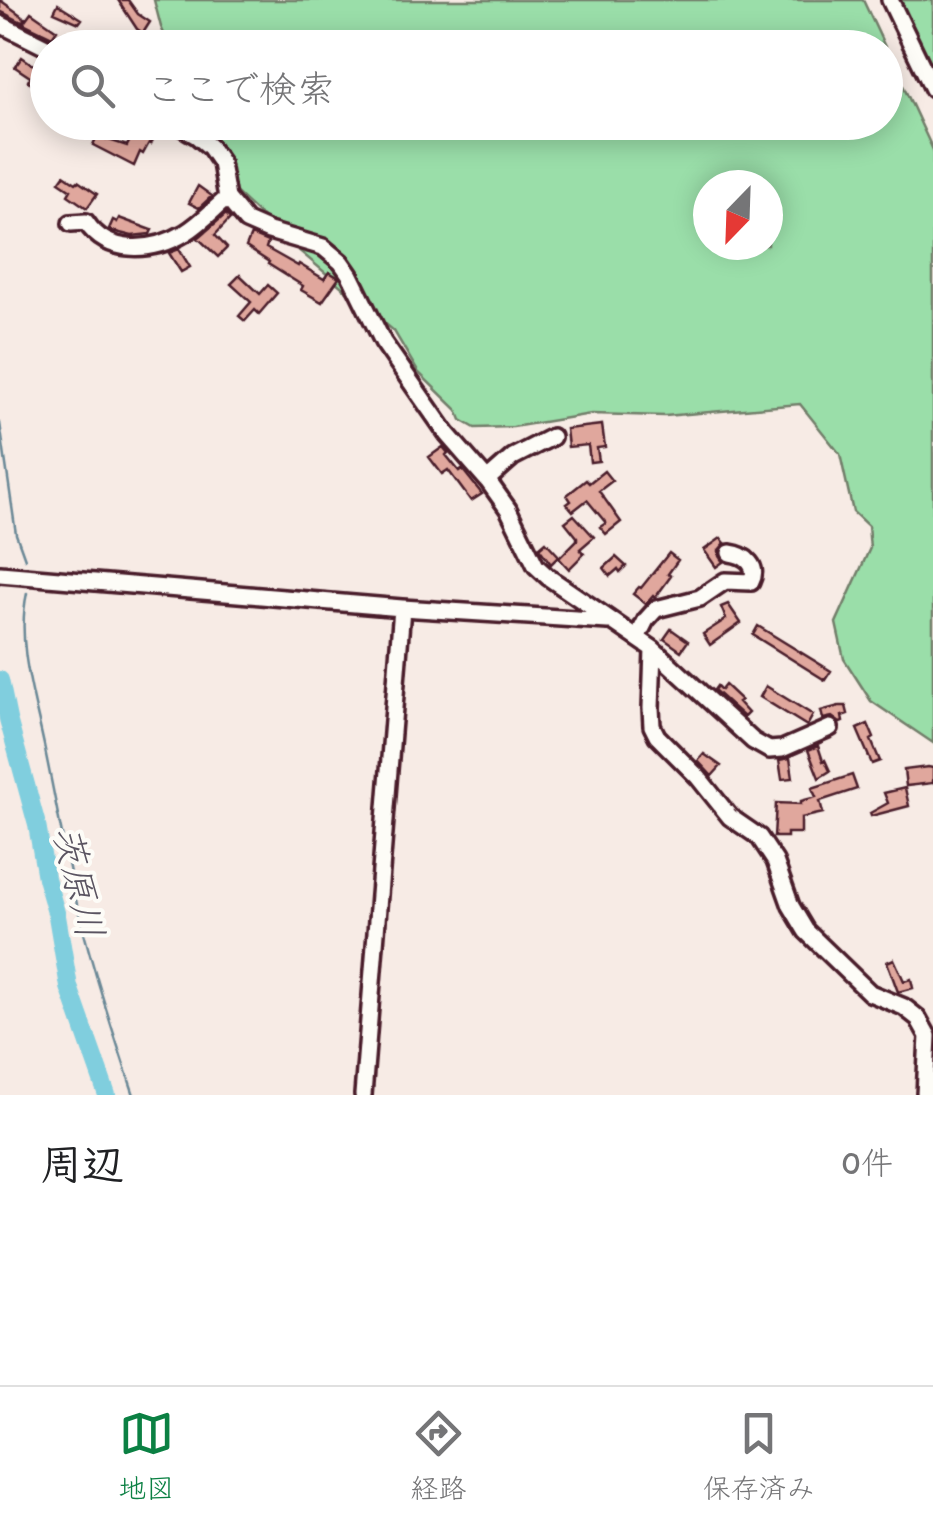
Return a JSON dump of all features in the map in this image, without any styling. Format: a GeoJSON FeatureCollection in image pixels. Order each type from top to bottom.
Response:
{"type":"FeatureCollection","features":[{"type":"Feature","properties":{"kind":"street"},"geometry":{"type":"LineString","coordinates":[[890,0],[933,89]]}},
{"type":"Feature","properties":{"kind":"street"},"geometry":{"type":"LineString","coordinates":[[0,24],[30,39]]}},
{"type":"Feature","properties":{"kind":"street"},"geometry":{"type":"LineString","coordinates":[[202,140],[220,163],[227,198],[246,221],[324,247],[336,256],[350,275],[383,342],[447,434],[487,480],[516,522],[536,566],[548,578],[653,649],[753,741],[769,750],[782,750],[830,728]]}},
{"type":"Feature","properties":{"kind":"street"},"geometry":{"type":"LineString","coordinates":[[72,223],[86,222],[94,233],[115,246],[139,247],[184,234],[227,198]]}},
{"type":"Feature","properties":{"kind":"street"},"geometry":{"type":"LineString","coordinates":[[487,480],[513,457],[552,437]]}},
{"type":"Feature","properties":{"kind":"street"},"geometry":{"type":"LineString","coordinates":[[637,638],[660,606],[705,596],[725,581],[751,582],[752,565],[744,557],[730,554]]}},
{"type":"Feature","properties":{"kind":"street"},"geometry":{"type":"LineString","coordinates":[[5,574],[402,608],[612,621]]}},
{"type":"Feature","properties":{"kind":"street"},"geometry":{"type":"LineString","coordinates":[[362,1095],[402,608]]}},
{"type":"Feature","properties":{"kind":"street"},"geometry":{"type":"LineString","coordinates":[[653,649],[651,708],[657,736],[698,777],[730,817],[760,837],[806,931],[870,993],[904,1007],[918,1018],[928,1036],[925,1095]]}},
{"type":"Feature","properties":{"kind":"green space"},"geometry":{"type":"Polygon","coordinates":[[[154,0],[863,0],[877,30],[162,30],[154,0]]]}},
{"type":"Feature","properties":{"kind":"green space"},"geometry":{"type":"Polygon","coordinates":[[[890,0],[933,0],[933,89],[890,0]]]}},
{"type":"Feature","properties":{"kind":"green space"},"geometry":{"type":"Polygon","coordinates":[[[903,86],[933,150],[933,743],[871,701],[844,659],[836,623],[870,548],[868,526],[853,512],[840,454],[800,404],[665,416],[591,414],[513,427],[475,428],[461,420],[457,410],[418,372],[394,331],[229,186],[194,140],[903,140],[903,86]]]}},
{"type":"Feature","properties":{"kind":"building"},"geometry":{"type":"Polygon","coordinates":[[[0,0],[25,18],[22,22],[0,11],[0,0]]]}},
{"type":"Feature","properties":{"kind":"building"},"geometry":{"type":"Polygon","coordinates":[[[118,0],[128,0],[150,22],[145,30],[137,29],[118,0]]]}},
{"type":"Feature","properties":{"kind":"building"},"geometry":{"type":"Polygon","coordinates":[[[58,4],[82,19],[79,23],[54,12],[58,4]]]}},
{"type":"Feature","properties":{"kind":"building"},"geometry":{"type":"Polygon","coordinates":[[[31,12],[57,30],[38,30],[23,23],[31,12]]]}},
{"type":"Feature","properties":{"kind":"building"},"geometry":{"type":"Polygon","coordinates":[[[22,57],[30,63],[30,77],[15,67],[22,57]]]}},
{"type":"Feature","properties":{"kind":"building"},"geometry":{"type":"Polygon","coordinates":[[[95,140],[109,140],[127,146],[130,140],[153,140],[143,154],[140,152],[134,166],[93,145],[95,140]]]}},
{"type":"Feature","properties":{"kind":"building"},"geometry":{"type":"Polygon","coordinates":[[[64,175],[97,194],[87,208],[68,195],[71,190],[59,182],[64,175]]]}},
{"type":"Feature","properties":{"kind":"building"},"geometry":{"type":"Polygon","coordinates":[[[198,186],[212,196],[199,208],[189,203],[198,186]]]}},
{"type":"Feature","properties":{"kind":"building"},"geometry":{"type":"Polygon","coordinates":[[[226,214],[230,219],[215,235],[227,248],[218,257],[198,238],[226,214]]]}},
{"type":"Feature","properties":{"kind":"building"},"geometry":{"type":"Polygon","coordinates":[[[119,218],[152,230],[150,234],[132,236],[109,229],[113,220],[117,222],[119,218]]]}},
{"type":"Feature","properties":{"kind":"building"},"geometry":{"type":"Polygon","coordinates":[[[251,235],[268,242],[266,248],[324,279],[329,272],[339,278],[322,302],[246,247],[251,235]]]}},
{"type":"Feature","properties":{"kind":"building"},"geometry":{"type":"Polygon","coordinates":[[[179,249],[190,267],[181,272],[169,253],[179,249]]]}},
{"type":"Feature","properties":{"kind":"building"},"geometry":{"type":"Polygon","coordinates":[[[240,275],[260,294],[268,285],[277,293],[259,314],[255,310],[245,321],[239,316],[251,302],[231,284],[240,275]]]}},
{"type":"Feature","properties":{"kind":"building"},"geometry":{"type":"Polygon","coordinates":[[[602,425],[605,447],[597,448],[599,461],[590,462],[588,445],[568,447],[566,429],[602,425]]]}},
{"type":"Feature","properties":{"kind":"building"},"geometry":{"type":"Polygon","coordinates":[[[443,447],[459,471],[462,469],[482,494],[471,501],[448,470],[442,474],[429,457],[443,447]]]}},
{"type":"Feature","properties":{"kind":"building"},"geometry":{"type":"Polygon","coordinates":[[[604,471],[612,481],[599,491],[621,522],[606,534],[600,527],[606,523],[587,500],[573,511],[567,504],[571,501],[567,495],[604,471]]]}},
{"type":"Feature","properties":{"kind":"building"},"geometry":{"type":"Polygon","coordinates":[[[574,515],[594,537],[580,549],[584,554],[569,569],[559,558],[577,540],[565,522],[574,515]]]}},
{"type":"Feature","properties":{"kind":"building"},"geometry":{"type":"Polygon","coordinates":[[[721,538],[725,543],[719,550],[723,562],[716,567],[704,550],[721,538]]]}},
{"type":"Feature","properties":{"kind":"building"},"geometry":{"type":"Polygon","coordinates":[[[546,542],[559,556],[551,564],[539,548],[546,542]]]}},
{"type":"Feature","properties":{"kind":"building"},"geometry":{"type":"Polygon","coordinates":[[[669,553],[678,560],[668,574],[671,576],[646,604],[633,594],[669,553]]]}},
{"type":"Feature","properties":{"kind":"building"},"geometry":{"type":"Polygon","coordinates":[[[616,557],[626,566],[610,576],[604,568],[616,557]]]}},
{"type":"Feature","properties":{"kind":"building"},"geometry":{"type":"Polygon","coordinates":[[[728,604],[741,623],[710,645],[703,634],[726,619],[721,607],[728,604]]]}},
{"type":"Feature","properties":{"kind":"building"},"geometry":{"type":"Polygon","coordinates":[[[758,626],[831,671],[825,680],[753,635],[758,626]]]}},
{"type":"Feature","properties":{"kind":"building"},"geometry":{"type":"Polygon","coordinates":[[[671,629],[688,641],[681,651],[664,639],[671,629]]]}},
{"type":"Feature","properties":{"kind":"building"},"geometry":{"type":"Polygon","coordinates":[[[725,685],[741,700],[738,702],[748,713],[744,717],[714,690],[725,685]]]}},
{"type":"Feature","properties":{"kind":"building"},"geometry":{"type":"Polygon","coordinates":[[[766,686],[813,715],[807,726],[760,697],[766,686]]]}},
{"type":"Feature","properties":{"kind":"building"},"geometry":{"type":"Polygon","coordinates":[[[846,706],[848,714],[842,716],[843,722],[832,717],[823,719],[821,711],[846,706]]]}},
{"type":"Feature","properties":{"kind":"building"},"geometry":{"type":"Polygon","coordinates":[[[868,724],[880,761],[872,764],[857,729],[868,724]]]}},
{"type":"Feature","properties":{"kind":"building"},"geometry":{"type":"Polygon","coordinates":[[[818,746],[830,771],[819,778],[808,750],[818,746]]]}},
{"type":"Feature","properties":{"kind":"building"},"geometry":{"type":"Polygon","coordinates":[[[704,754],[721,766],[712,776],[698,761],[704,754]]]}},
{"type":"Feature","properties":{"kind":"building"},"geometry":{"type":"Polygon","coordinates":[[[790,758],[793,778],[782,779],[779,760],[790,758]]]}},
{"type":"Feature","properties":{"kind":"building"},"geometry":{"type":"Polygon","coordinates":[[[933,768],[933,783],[906,786],[904,770],[933,768]]]}},
{"type":"Feature","properties":{"kind":"building"},"geometry":{"type":"Polygon","coordinates":[[[852,775],[857,789],[820,801],[823,813],[801,818],[801,833],[774,837],[776,803],[801,804],[816,797],[812,788],[852,775]]]}},
{"type":"Feature","properties":{"kind":"building"},"geometry":{"type":"Polygon","coordinates":[[[905,788],[909,806],[871,816],[888,803],[884,793],[905,788]]]}},
{"type":"Feature","properties":{"kind":"building"},"geometry":{"type":"Polygon","coordinates":[[[894,959],[904,981],[911,979],[913,988],[898,992],[887,962],[894,959]]]}},
{"type":"Feature","properties":{"kind":"waterway"},"geometry":{"type":"LineString","coordinates":[[0,423],[16,534],[25,559]]}},
{"type":"Feature","properties":{"kind":"waterway"},"geometry":{"type":"LineString","coordinates":[[27,593],[24,631],[28,669],[78,910],[134,1095]]}},
{"type":"Feature","properties":{"kind":"waterway","name":"茨原川"},"geometry":{"type":"LineString","coordinates":[[0,680],[37,825],[69,987],[107,1095]]}}]}
